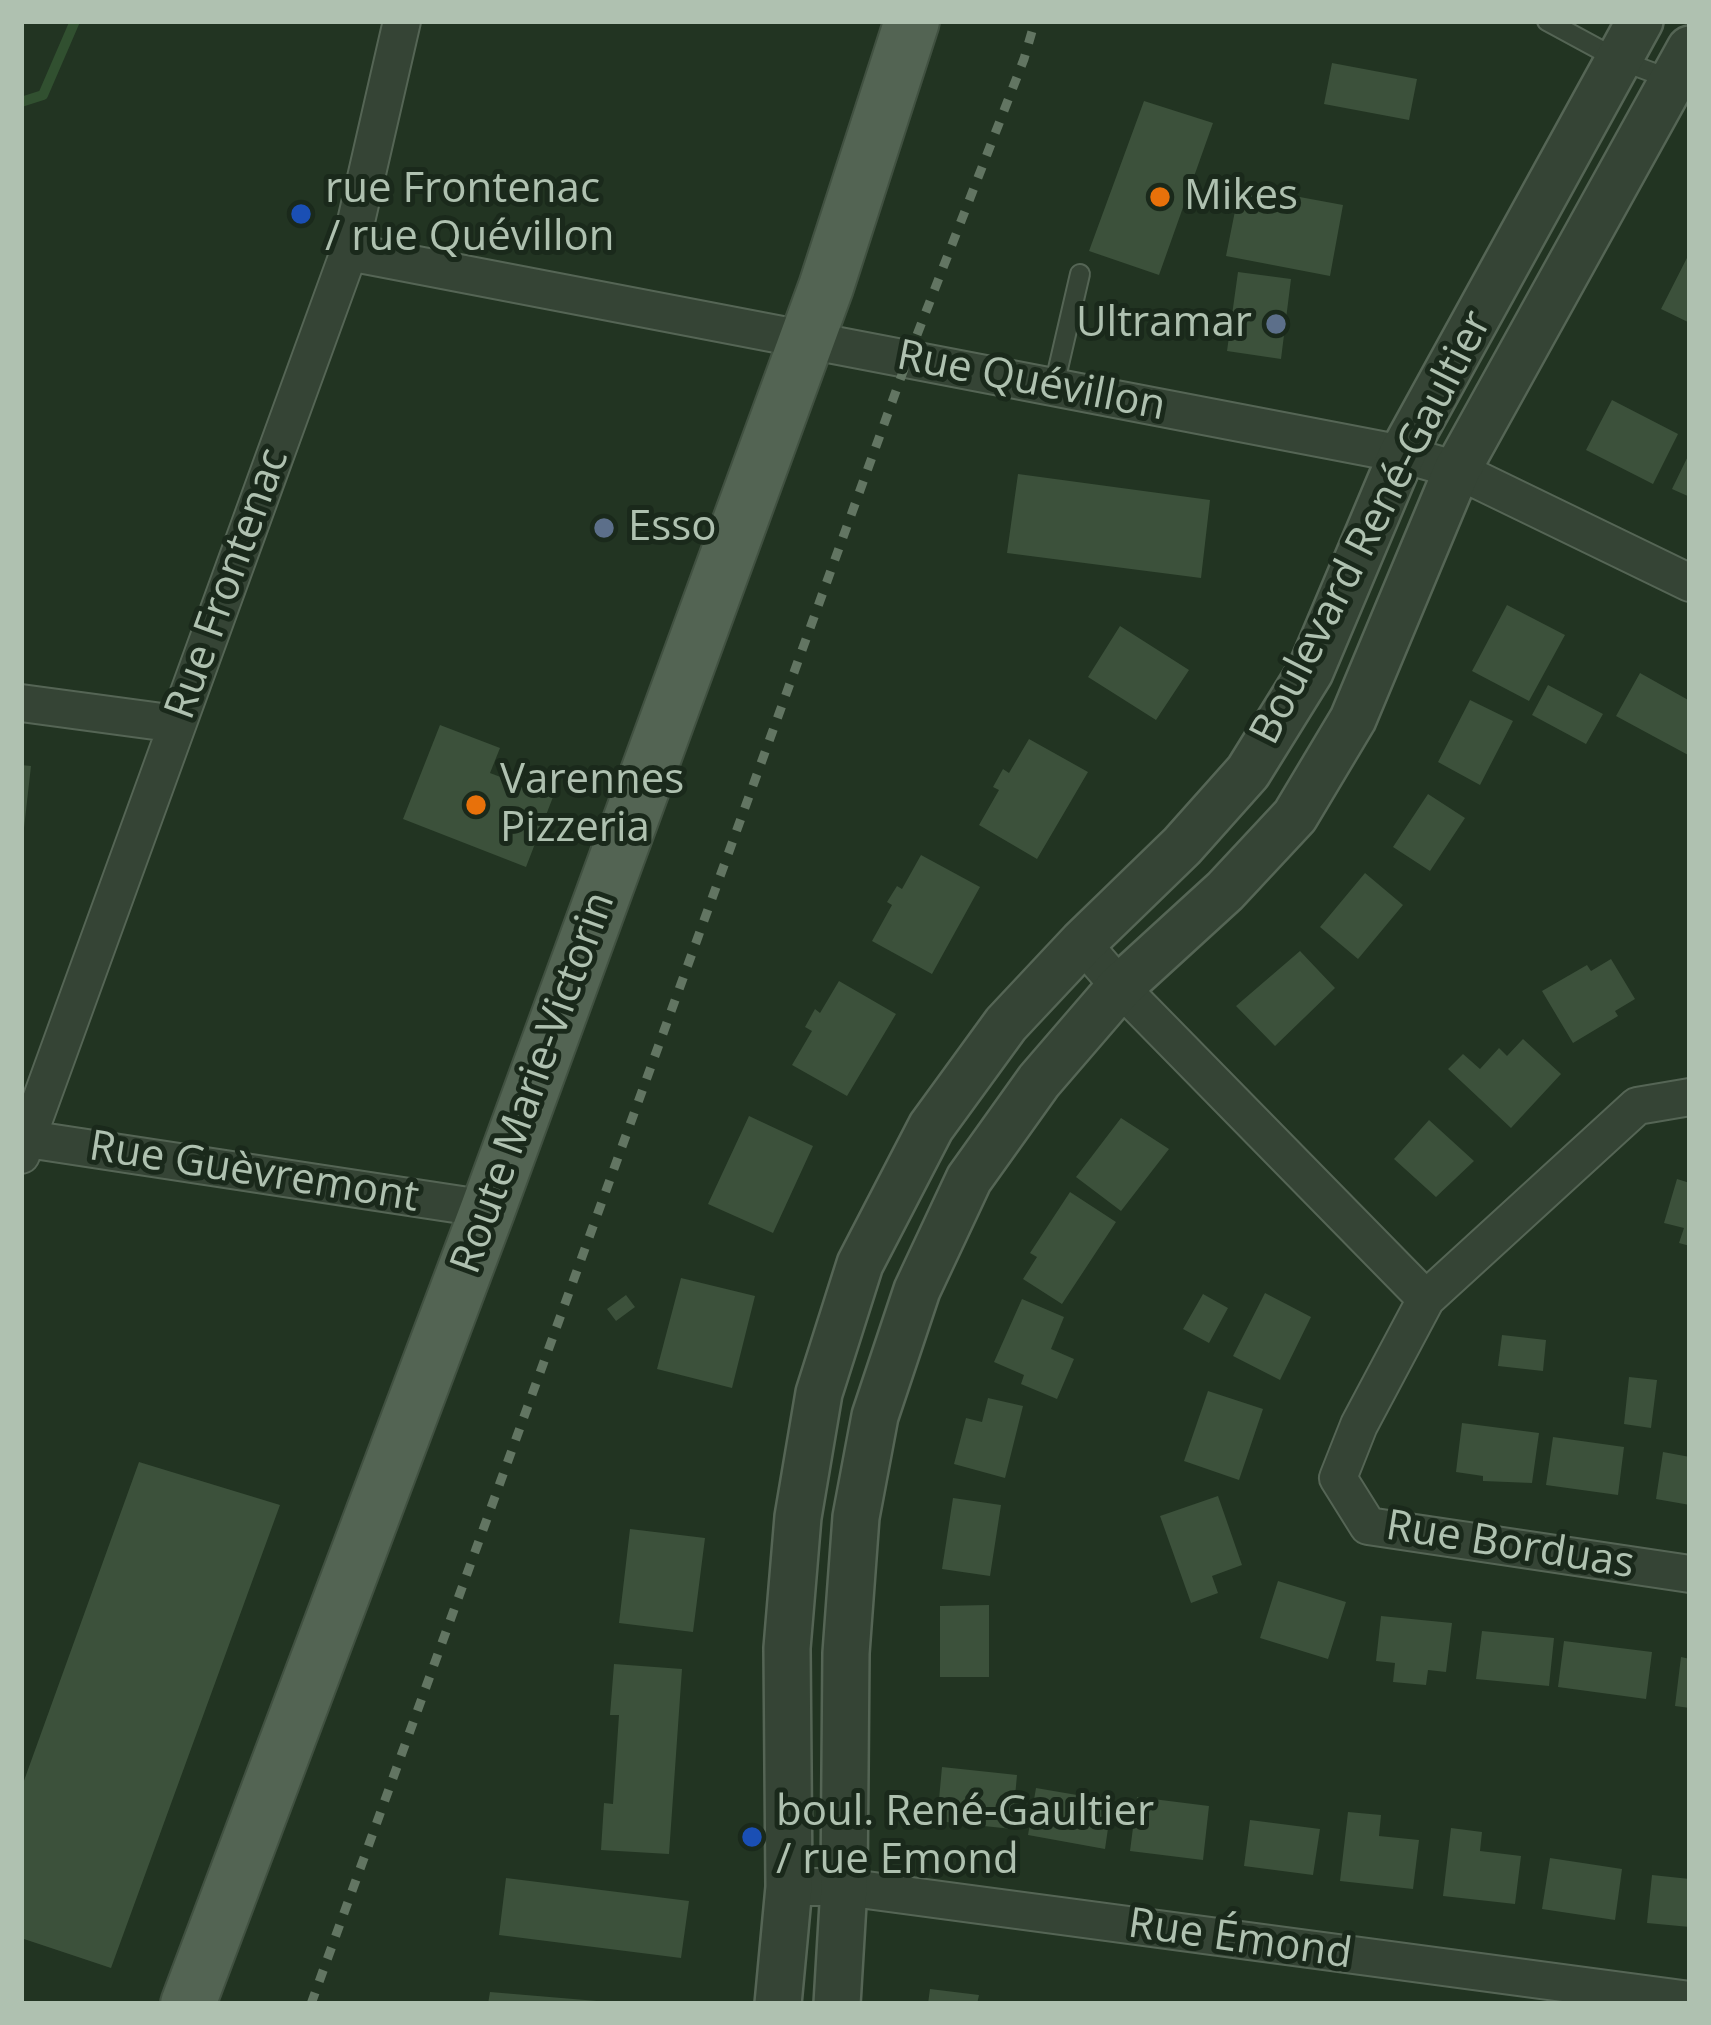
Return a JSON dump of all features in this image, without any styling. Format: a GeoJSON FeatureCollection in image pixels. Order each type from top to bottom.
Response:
{"type":"FeatureCollection","features":[{"type":"Feature","properties":{"kind":"main road","name":"Route Marie-Victorin"},"geometry":{"type":"LineString","coordinates":[[188,2004],[488,1209],[808,338],[912,21]]}},
{"type":"Feature","properties":{"kind":"street","name":"Rue Frontenac"},"geometry":{"type":"LineString","coordinates":[[23,1144],[349,252],[402,21]]}},
{"type":"Feature","properties":{"kind":"street","name":"Boulevard René-Gaultier"},"geometry":{"type":"LineString","coordinates":[[778,2004],[789,1887],[788,1648],[798,1516],[819,1393],[860,1264],[931,1126],[1006,1024],[1249,772],[1310,672],[1402,454],[1630,40]]}},
{"type":"Feature","properties":{"kind":"street","name":"Boulevard René-Gaultier"},"geometry":{"type":"LineString","coordinates":[[837,2004],[844,1887],[846,1653],[856,1517],[875,1416],[917,1290],[969,1179],[1039,1081],[1120,987],[1225,891],[1294,816],[1353,719],[1456,470],[1682,64]]}},
{"type":"Feature","properties":{"kind":"street","name":"Rue Quévillon"},"geometry":{"type":"LineString","coordinates":[[349,252],[1402,454],[1456,470],[1690,584]]}},
{"type":"Feature","properties":{"kind":"street"},"geometry":{"type":"LineString","coordinates":[[21,703],[177,724]]}},
{"type":"Feature","properties":{"kind":"street"},"geometry":{"type":"LineString","coordinates":[[1082,943],[1426,1299]]}},
{"type":"Feature","properties":{"kind":"street","name":"Rue Borduas"},"geometry":{"type":"LineString","coordinates":[[1690,1096],[1637,1106],[1426,1299],[1359,1425],[1338,1478],[1368,1526],[1690,1574]]}},
{"type":"Feature","properties":{"kind":"street","name":"Rue Guèvremont"},"geometry":{"type":"LineString","coordinates":[[23,1144],[488,1209]]}},
{"type":"Feature","properties":{"kind":"street","name":"Rue Émond"},"geometry":{"type":"LineString","coordinates":[[789,1887],[844,1887],[1690,2000]]}},
{"type":"Feature","properties":{"kind":"lane"},"geometry":{"type":"LineString","coordinates":[[1547,21],[1630,40],[1682,64]]}},
{"type":"Feature","properties":{"kind":"lane"},"geometry":{"type":"LineString","coordinates":[[1054,386],[1080,274]]}},
{"type":"Feature","properties":{"kind":"building"},"geometry":{"type":"Polygon","coordinates":[[[1332,63],[1417,79],[1409,120],[1324,104],[1332,63]]]}},
{"type":"Feature","properties":{"kind":"building"},"geometry":{"type":"Polygon","coordinates":[[[1144,101],[1213,123],[1159,275],[1089,251],[1144,101]]]}},
{"type":"Feature","properties":{"kind":"building"},"geometry":{"type":"Polygon","coordinates":[[[1240,186],[1343,205],[1330,276],[1226,256],[1240,186]]]}},
{"type":"Feature","properties":{"kind":"building"},"geometry":{"type":"Polygon","coordinates":[[[1690,252],[1690,323],[1661,309],[1690,252]]]}},
{"type":"Feature","properties":{"kind":"building"},"geometry":{"type":"Polygon","coordinates":[[[1238,272],[1291,279],[1281,359],[1227,351],[1238,272]]]}},
{"type":"Feature","properties":{"kind":"building"},"geometry":{"type":"Polygon","coordinates":[[[1612,400],[1678,434],[1653,484],[1586,450],[1612,400]]]}},
{"type":"Feature","properties":{"kind":"building"},"geometry":{"type":"Polygon","coordinates":[[[1690,452],[1690,497],[1672,489],[1690,452]]]}},
{"type":"Feature","properties":{"kind":"building"},"geometry":{"type":"Polygon","coordinates":[[[1018,474],[1210,500],[1201,578],[1007,553],[1018,474]]]}},
{"type":"Feature","properties":{"kind":"building"},"geometry":{"type":"Polygon","coordinates":[[[1507,605],[1565,635],[1529,701],[1472,671],[1507,605]]]}},
{"type":"Feature","properties":{"kind":"building"},"geometry":{"type":"Polygon","coordinates":[[[1120,626],[1189,670],[1156,720],[1088,677],[1120,626]]]}},
{"type":"Feature","properties":{"kind":"building"},"geometry":{"type":"Polygon","coordinates":[[[1640,673],[1690,701],[1690,756],[1616,716],[1640,673]]]}},
{"type":"Feature","properties":{"kind":"building"},"geometry":{"type":"Polygon","coordinates":[[[1548,685],[1603,714],[1586,744],[1532,715],[1548,685]]]}},
{"type":"Feature","properties":{"kind":"building"},"geometry":{"type":"Polygon","coordinates":[[[1470,700],[1513,721],[1480,785],[1438,762],[1470,700]]]}},
{"type":"Feature","properties":{"kind":"building"},"geometry":{"type":"Polygon","coordinates":[[[440,725],[500,748],[490,773],[553,797],[526,867],[403,819],[440,725]]]}},
{"type":"Feature","properties":{"kind":"building"},"geometry":{"type":"Polygon","coordinates":[[[1029,739],[1088,772],[1037,859],[979,825],[999,790],[993,787],[1003,769],[1009,773],[1029,739]]]}},
{"type":"Feature","properties":{"kind":"building"},"geometry":{"type":"Polygon","coordinates":[[[21,765],[31,766],[24,828],[21,828],[21,765]]]}},
{"type":"Feature","properties":{"kind":"building"},"geometry":{"type":"Polygon","coordinates":[[[1428,794],[1465,818],[1430,871],[1393,847],[1428,794]]]}},
{"type":"Feature","properties":{"kind":"building"},"geometry":{"type":"Polygon","coordinates":[[[921,855],[980,887],[932,974],[872,941],[892,905],[887,902],[897,886],[902,889],[921,855]]]}},
{"type":"Feature","properties":{"kind":"building"},"geometry":{"type":"Polygon","coordinates":[[[1365,873],[1403,905],[1358,959],[1320,927],[1365,873]]]}},
{"type":"Feature","properties":{"kind":"building"},"geometry":{"type":"Polygon","coordinates":[[[1300,951],[1335,988],[1275,1046],[1236,1006],[1300,951]]]}},
{"type":"Feature","properties":{"kind":"building"},"geometry":{"type":"Polygon","coordinates":[[[1611,959],[1635,999],[1615,1011],[1618,1016],[1573,1043],[1542,991],[1587,965],[1591,971],[1611,959]]]}},
{"type":"Feature","properties":{"kind":"building"},"geometry":{"type":"Polygon","coordinates":[[[839,981],[896,1014],[847,1096],[792,1065],[812,1031],[805,1027],[815,1009],[820,1013],[839,981]]]}},
{"type":"Feature","properties":{"kind":"building"},"geometry":{"type":"Polygon","coordinates":[[[1523,1039],[1561,1074],[1511,1128],[1448,1069],[1463,1054],[1480,1069],[1499,1048],[1507,1056],[1523,1039]]]}},
{"type":"Feature","properties":{"kind":"building"},"geometry":{"type":"Polygon","coordinates":[[[749,1116],[813,1146],[773,1233],[708,1204],[749,1116]]]}},
{"type":"Feature","properties":{"kind":"building"},"geometry":{"type":"Polygon","coordinates":[[[1121,1118],[1169,1149],[1121,1211],[1076,1177],[1121,1118]]]}},
{"type":"Feature","properties":{"kind":"building"},"geometry":{"type":"Polygon","coordinates":[[[1429,1120],[1474,1161],[1436,1197],[1394,1159],[1429,1120]]]}},
{"type":"Feature","properties":{"kind":"building"},"geometry":{"type":"Polygon","coordinates":[[[1677,1179],[1690,1183],[1690,1246],[1679,1243],[1684,1228],[1664,1223],[1677,1179]]]}},
{"type":"Feature","properties":{"kind":"building"},"geometry":{"type":"Polygon","coordinates":[[[1070,1192],[1116,1222],[1062,1304],[1023,1279],[1037,1257],[1030,1253],[1070,1192]]]}},
{"type":"Feature","properties":{"kind":"building"},"geometry":{"type":"Polygon","coordinates":[[[681,1278],[755,1296],[732,1388],[657,1369],[681,1278]]]}},
{"type":"Feature","properties":{"kind":"building"},"geometry":{"type":"Polygon","coordinates":[[[1265,1293],[1311,1317],[1280,1380],[1233,1356],[1265,1293]]]}},
{"type":"Feature","properties":{"kind":"building"},"geometry":{"type":"Polygon","coordinates":[[[1203,1294],[1228,1308],[1209,1343],[1183,1329],[1203,1294]]]}},
{"type":"Feature","properties":{"kind":"building"},"geometry":{"type":"Polygon","coordinates":[[[626,1295],[635,1307],[616,1321],[607,1309],[626,1295]]]}},
{"type":"Feature","properties":{"kind":"building"},"geometry":{"type":"Polygon","coordinates":[[[1022,1299],[1064,1317],[1051,1349],[1074,1359],[1057,1399],[1021,1384],[1024,1375],[994,1362],[1022,1299]]]}},
{"type":"Feature","properties":{"kind":"building"},"geometry":{"type":"Polygon","coordinates":[[[1502,1335],[1546,1340],[1543,1371],[1498,1366],[1502,1335]]]}},
{"type":"Feature","properties":{"kind":"building"},"geometry":{"type":"Polygon","coordinates":[[[1629,1377],[1657,1380],[1651,1428],[1624,1424],[1629,1377]]]}},
{"type":"Feature","properties":{"kind":"building"},"geometry":{"type":"Polygon","coordinates":[[[1208,1391],[1263,1409],[1239,1480],[1184,1461],[1208,1391]]]}},
{"type":"Feature","properties":{"kind":"building"},"geometry":{"type":"Polygon","coordinates":[[[988,1398],[1023,1406],[1005,1478],[954,1464],[966,1418],[982,1422],[988,1398]]]}},
{"type":"Feature","properties":{"kind":"building"},"geometry":{"type":"Polygon","coordinates":[[[1462,1423],[1539,1433],[1532,1483],[1483,1481],[1483,1476],[1456,1472],[1462,1423]]]}},
{"type":"Feature","properties":{"kind":"building"},"geometry":{"type":"Polygon","coordinates":[[[1553,1437],[1624,1447],[1618,1495],[1546,1485],[1553,1437]]]}},
{"type":"Feature","properties":{"kind":"building"},"geometry":{"type":"Polygon","coordinates":[[[1663,1452],[1690,1457],[1690,1505],[1656,1499],[1663,1452]]]}},
{"type":"Feature","properties":{"kind":"building"},"geometry":{"type":"Polygon","coordinates":[[[139,1462],[280,1505],[111,1968],[21,1938],[21,1789],[139,1462]]]}},
{"type":"Feature","properties":{"kind":"building"},"geometry":{"type":"Polygon","coordinates":[[[1218,1496],[1242,1565],[1212,1576],[1218,1593],[1191,1603],[1160,1516],[1218,1496]]]}},
{"type":"Feature","properties":{"kind":"building"},"geometry":{"type":"Polygon","coordinates":[[[953,1498],[1001,1505],[990,1576],[942,1569],[953,1498]]]}},
{"type":"Feature","properties":{"kind":"building"},"geometry":{"type":"Polygon","coordinates":[[[630,1529],[705,1538],[693,1632],[619,1623],[630,1529]]]}},
{"type":"Feature","properties":{"kind":"building"},"geometry":{"type":"Polygon","coordinates":[[[1278,1581],[1346,1602],[1328,1659],[1260,1638],[1278,1581]]]}},
{"type":"Feature","properties":{"kind":"building"},"geometry":{"type":"Polygon","coordinates":[[[989,1605],[989,1677],[940,1677],[940,1606],[989,1605]]]}},
{"type":"Feature","properties":{"kind":"building"},"geometry":{"type":"Polygon","coordinates":[[[1381,1616],[1452,1623],[1446,1672],[1428,1670],[1426,1685],[1393,1682],[1395,1663],[1376,1661],[1381,1616]]]}},
{"type":"Feature","properties":{"kind":"building"},"geometry":{"type":"Polygon","coordinates":[[[1482,1631],[1554,1638],[1549,1686],[1476,1679],[1482,1631]]]}},
{"type":"Feature","properties":{"kind":"building"},"geometry":{"type":"Polygon","coordinates":[[[1564,1641],[1652,1652],[1646,1699],[1558,1687],[1564,1641]]]}},
{"type":"Feature","properties":{"kind":"building"},"geometry":{"type":"Polygon","coordinates":[[[1681,1657],[1690,1659],[1690,1708],[1675,1706],[1681,1657]]]}},
{"type":"Feature","properties":{"kind":"building"},"geometry":{"type":"Polygon","coordinates":[[[614,1664],[682,1669],[669,1854],[601,1850],[604,1803],[613,1804],[619,1715],[610,1715],[614,1664]]]}},
{"type":"Feature","properties":{"kind":"building"},"geometry":{"type":"Polygon","coordinates":[[[942,1767],[1017,1775],[1012,1829],[937,1821],[942,1767]]]}},
{"type":"Feature","properties":{"kind":"building"},"geometry":{"type":"Polygon","coordinates":[[[1036,1788],[1112,1801],[1105,1849],[1028,1835],[1036,1788]]]}},
{"type":"Feature","properties":{"kind":"building"},"geometry":{"type":"Polygon","coordinates":[[[1137,1797],[1209,1806],[1203,1860],[1130,1851],[1137,1797]]]}},
{"type":"Feature","properties":{"kind":"building"},"geometry":{"type":"Polygon","coordinates":[[[1348,1812],[1381,1815],[1379,1836],[1419,1840],[1413,1889],[1340,1881],[1348,1812]]]}},
{"type":"Feature","properties":{"kind":"building"},"geometry":{"type":"Polygon","coordinates":[[[1250,1820],[1320,1829],[1313,1875],[1244,1866],[1250,1820]]]}},
{"type":"Feature","properties":{"kind":"building"},"geometry":{"type":"Polygon","coordinates":[[[1451,1828],[1482,1832],[1480,1851],[1521,1856],[1515,1904],[1443,1896],[1451,1828]]]}},
{"type":"Feature","properties":{"kind":"building"},"geometry":{"type":"Polygon","coordinates":[[[1550,1858],[1622,1869],[1615,1920],[1542,1909],[1550,1858]]]}},
{"type":"Feature","properties":{"kind":"building"},"geometry":{"type":"Polygon","coordinates":[[[1652,1875],[1690,1879],[1690,1927],[1647,1923],[1652,1875]]]}},
{"type":"Feature","properties":{"kind":"building"},"geometry":{"type":"Polygon","coordinates":[[[506,1878],[689,1901],[681,1958],[499,1935],[506,1878]]]}},
{"type":"Feature","properties":{"kind":"building"},"geometry":{"type":"Polygon","coordinates":[[[930,1989],[979,1995],[977,2004],[928,2004],[930,1989]]]}},
{"type":"Feature","properties":{"kind":"building"},"geometry":{"type":"Polygon","coordinates":[[[490,1992],[597,2001],[597,2004],[488,2004],[490,1992]]]}},
{"type":"Feature","properties":{"kind":"waterway"},"geometry":{"type":"LineString","coordinates":[[21,102],[43,95],[75,21]]}},
{"type":"Feature","properties":{"kind":"railway"},"geometry":{"type":"LineString","coordinates":[[311,2004],[908,358],[1035,21]]}},
{"type":"Feature","properties":{"kind":"place","name":"Mikes"},"geometry":{"type":"Point","coordinates":[1160,197]}},
{"type":"Feature","properties":{"kind":"place","name":"rue Frontenac / rue Quévillon"},"geometry":{"type":"Point","coordinates":[301,214]}},
{"type":"Feature","properties":{"kind":"place","name":"Ultramar"},"geometry":{"type":"Point","coordinates":[1276,324]}},
{"type":"Feature","properties":{"kind":"place","name":"Esso"},"geometry":{"type":"Point","coordinates":[604,528]}},
{"type":"Feature","properties":{"kind":"place","name":"Varennes Pizzeria"},"geometry":{"type":"Point","coordinates":[476,805]}},
{"type":"Feature","properties":{"kind":"place","name":"boul. René-Gaultier / rue Emond"},"geometry":{"type":"Point","coordinates":[752,1837]}}]}
